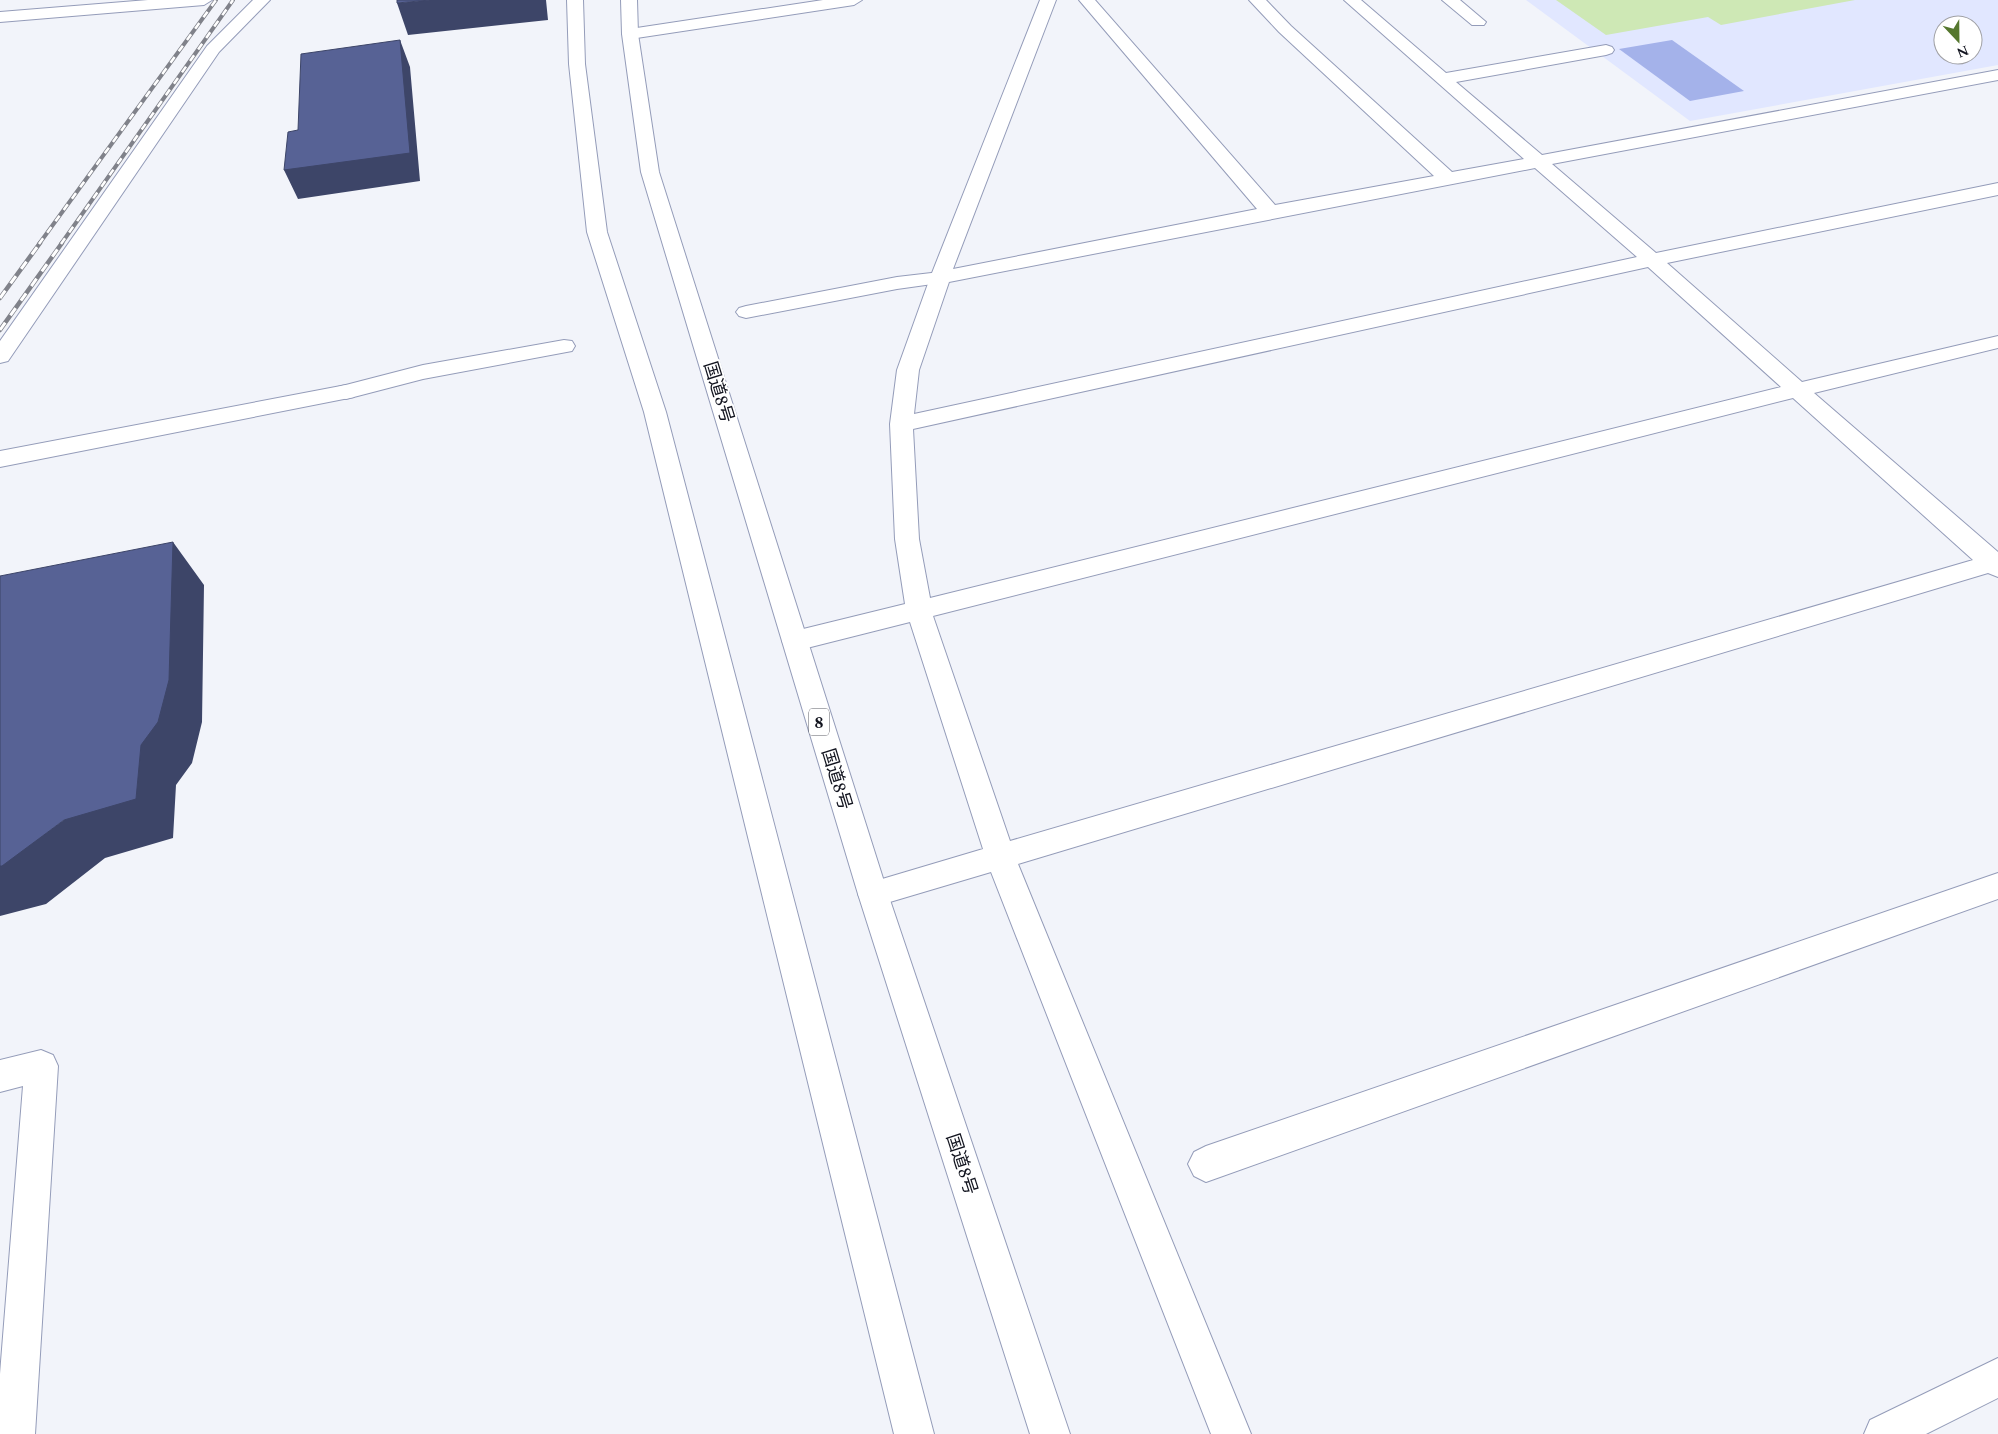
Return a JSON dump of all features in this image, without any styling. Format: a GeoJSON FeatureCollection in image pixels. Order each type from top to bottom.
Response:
{"type":"FeatureCollection","features":[{"type":"Feature","properties":{"kind":"main road"},"geometry":{"type":"LineString","coordinates":[[0,17],[204,0]]}},
{"type":"Feature","properties":{"kind":"main road"},"geometry":{"type":"LineString","coordinates":[[0,356],[213,49],[262,0]]}},
{"type":"Feature","properties":{"kind":"main road"},"geometry":{"type":"LineString","coordinates":[[575,0],[577,64],[597,232],[655,412],[914,1434]]}},
{"type":"Feature","properties":{"kind":"main road","name":"国道8号"},"geometry":{"type":"LineString","coordinates":[[629,0],[630,34],[650,172],[724,406],[872,894],[1050,1434]]}},
{"type":"Feature","properties":{"kind":"main road"},"geometry":{"type":"LineString","coordinates":[[630,34],[854,0]]}},
{"type":"Feature","properties":{"kind":"main road"},"geometry":{"type":"LineString","coordinates":[[1048,0],[940,278],[908,370],[900,424],[907,539],[918,611],[1000,856],[1230,1434]]}},
{"type":"Feature","properties":{"kind":"main road"},"geometry":{"type":"LineString","coordinates":[[1087,0],[1270,212]]}},
{"type":"Feature","properties":{"kind":"main road"},"geometry":{"type":"LineString","coordinates":[[1257,0],[1285,29],[1447,178]]}},
{"type":"Feature","properties":{"kind":"main road"},"geometry":{"type":"LineString","coordinates":[[1352,0],[1652,260],[1796,390],[1996,564]]}},
{"type":"Feature","properties":{"kind":"main road"},"geometry":{"type":"LineString","coordinates":[[1450,0],[1478,22]]}},
{"type":"Feature","properties":{"kind":"main road"},"geometry":{"type":"LineString","coordinates":[[0,23],[17,16]]}},
{"type":"Feature","properties":{"kind":"main road"},"geometry":{"type":"LineString","coordinates":[[1442,79],[1606,50]]}},
{"type":"Feature","properties":{"kind":"main road"},"geometry":{"type":"LineString","coordinates":[[746,312],[897,283],[940,278],[1447,178],[1996,77]]}},
{"type":"Feature","properties":{"kind":"main road"},"geometry":{"type":"LineString","coordinates":[[900,424],[1652,260],[1998,189]]}},
{"type":"Feature","properties":{"kind":"main road"},"geometry":{"type":"LineString","coordinates":[[795,641],[1796,390],[1998,342]]}},
{"type":"Feature","properties":{"kind":"main road"},"geometry":{"type":"LineString","coordinates":[[0,459],[346,392],[422,372],[564,346]]}},
{"type":"Feature","properties":{"kind":"main road"},"geometry":{"type":"LineString","coordinates":[[872,894],[1996,564]]}},
{"type":"Feature","properties":{"kind":"main road"},"geometry":{"type":"LineString","coordinates":[[1206,1164],[1998,886]]}},
{"type":"Feature","properties":{"kind":"main road"},"geometry":{"type":"LineString","coordinates":[[0,1076],[42,1066],[15,1434]]}},
{"type":"Feature","properties":{"kind":"main road"},"geometry":{"type":"LineString","coordinates":[[1884,1434],[1998,1377]]}},
{"type":"Feature","properties":{"kind":"shaded area"},"geometry":{"type":"Polygon","coordinates":[[[1526,0],[1998,0],[1998,65],[1690,121],[1526,0]]]}},
{"type":"Feature","properties":{"kind":"green space"},"geometry":{"type":"Polygon","coordinates":[[[1556,0],[1855,0],[1721,25],[1708,17],[1606,35],[1556,0]]]}},
{"type":"Feature","properties":{"kind":"water"},"geometry":{"type":"Polygon","coordinates":[[[1672,40],[1744,91],[1690,101],[1619,49],[1672,40]]]}},
{"type":"Feature","properties":{"kind":"building"},"geometry":{"type":"Polygon","coordinates":[[[397,0],[430,0],[397,3],[397,0]]]}},
{"type":"Feature","properties":{"kind":"building"},"geometry":{"type":"Polygon","coordinates":[[[400,40],[410,153],[284,170],[288,132],[298,130],[301,54],[400,40]]]}},
{"type":"Feature","properties":{"kind":"building"},"geometry":{"type":"Polygon","coordinates":[[[173,542],[169,680],[158,722],[141,745],[136,799],[64,820],[0,866],[0,576],[173,542]]]}},
{"type":"Feature","properties":{"kind":"railway"},"geometry":{"type":"LineString","coordinates":[[39,244],[216,0]]}},
{"type":"Feature","properties":{"kind":"railway"},"geometry":{"type":"LineString","coordinates":[[61,244],[233,0]]}},
{"type":"Feature","properties":{"kind":"railway"},"geometry":{"type":"LineString","coordinates":[[0,298],[40,243]]}},
{"type":"Feature","properties":{"kind":"railway"},"geometry":{"type":"LineString","coordinates":[[0,330],[62,243]]}}]}
